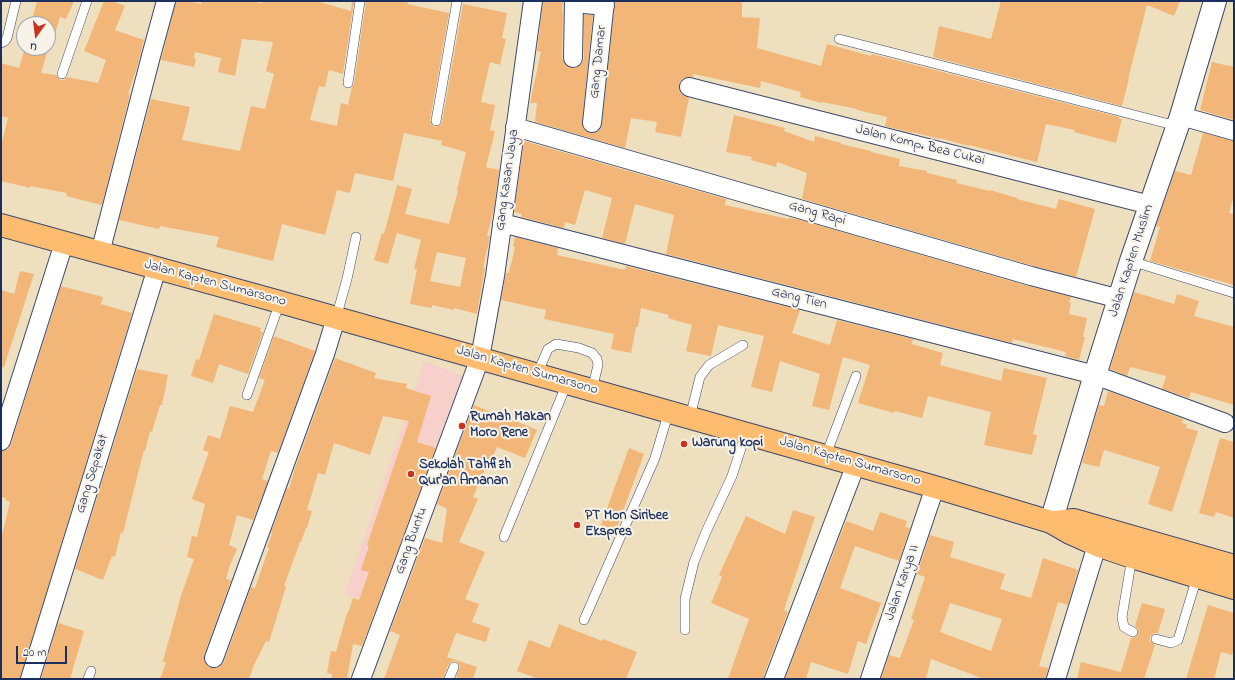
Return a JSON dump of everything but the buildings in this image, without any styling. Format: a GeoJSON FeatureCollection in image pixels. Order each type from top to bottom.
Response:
{"type":"FeatureCollection","features":[{"type":"Feature","properties":{"kind":"highway","name":"Jalan Kapten Sumarsono"},"geometry":{"type":"LineString","coordinates":[[1,225],[936,487],[1051,522],[1070,533],[1098,545],[1234,588]]}},
{"type":"Feature","properties":{"kind":"highway","name":"Jalan Kapten Sumarsono"},"geometry":{"type":"LineString","coordinates":[[1051,522],[1074,520],[1234,566]]}},
{"type":"Feature","properties":{"kind":"street"},"geometry":{"type":"LineString","coordinates":[[100,253],[166,1]]}},
{"type":"Feature","properties":{"kind":"street","name":"Gang Kasan Jaya"},"geometry":{"type":"LineString","coordinates":[[480,358],[495,276],[533,1]]}},
{"type":"Feature","properties":{"kind":"street","name":"Jalan Kapten Muslim"},"geometry":{"type":"LineString","coordinates":[[1051,522],[1095,375],[1131,261],[1179,121],[1215,1]]}},
{"type":"Feature","properties":{"kind":"street"},"geometry":{"type":"LineString","coordinates":[[573,58],[574,2],[605,4]]}},
{"type":"Feature","properties":{"kind":"street","name":"Gang Damar"},"geometry":{"type":"LineString","coordinates":[[592,123],[605,4]]}},
{"type":"Feature","properties":{"kind":"street","name":"Jalan Komp. Bea Cukai"},"geometry":{"type":"LineString","coordinates":[[689,87],[1150,205]]}},
{"type":"Feature","properties":{"kind":"street"},"geometry":{"type":"LineString","coordinates":[[1179,121],[1234,131]]}},
{"type":"Feature","properties":{"kind":"street","name":"Gang Rapi"},"geometry":{"type":"LineString","coordinates":[[515,127],[1030,276],[1120,299]]}},
{"type":"Feature","properties":{"kind":"street","name":"Gang Tien"},"geometry":{"type":"LineString","coordinates":[[502,223],[1095,375],[1225,423]]}},
{"type":"Feature","properties":{"kind":"street"},"geometry":{"type":"LineString","coordinates":[[1,441],[64,243]]}},
{"type":"Feature","properties":{"kind":"street","name":"Gang Sepakat"},"geometry":{"type":"LineString","coordinates":[[30,679],[157,268]]}},
{"type":"Feature","properties":{"kind":"street"},"geometry":{"type":"LineString","coordinates":[[214,658],[325,354],[336,318]]}},
{"type":"Feature","properties":{"kind":"street","name":"Gang Buntu"},"geometry":{"type":"LineString","coordinates":[[361,679],[480,358]]}},
{"type":"Feature","properties":{"kind":"street"},"geometry":{"type":"LineString","coordinates":[[774,679],[856,464]]}},
{"type":"Feature","properties":{"kind":"street","name":"Jalan Karya II"},"geometry":{"type":"LineString","coordinates":[[870,679],[936,487]]}},
{"type":"Feature","properties":{"kind":"street"},"geometry":{"type":"LineString","coordinates":[[1056,679],[1098,545]]}},
{"type":"Feature","properties":{"kind":"lane"},"geometry":{"type":"LineString","coordinates":[[1,43],[5,41],[16,1]]}},
{"type":"Feature","properties":{"kind":"lane"},"geometry":{"type":"LineString","coordinates":[[62,74],[86,1]]}},
{"type":"Feature","properties":{"kind":"lane"},"geometry":{"type":"LineString","coordinates":[[348,83],[360,1]]}},
{"type":"Feature","properties":{"kind":"lane"},"geometry":{"type":"LineString","coordinates":[[436,120],[458,1]]}},
{"type":"Feature","properties":{"kind":"lane"},"geometry":{"type":"LineString","coordinates":[[840,39],[1179,121]]}},
{"type":"Feature","properties":{"kind":"lane"},"geometry":{"type":"LineString","coordinates":[[336,318],[347,279],[356,237]]}},
{"type":"Feature","properties":{"kind":"lane"},"geometry":{"type":"LineString","coordinates":[[1131,261],[1234,293]]}},
{"type":"Feature","properties":{"kind":"lane"},"geometry":{"type":"LineString","coordinates":[[247,395],[280,302]]}},
{"type":"Feature","properties":{"kind":"lane"},"geometry":{"type":"LineString","coordinates":[[537,374],[548,349],[556,344],[579,348],[592,353],[597,359],[598,365],[592,390]]}},
{"type":"Feature","properties":{"kind":"lane"},"geometry":{"type":"LineString","coordinates":[[690,417],[700,377],[709,365],[743,345]]}},
{"type":"Feature","properties":{"kind":"lane"},"geometry":{"type":"LineString","coordinates":[[826,456],[856,376]]}},
{"type":"Feature","properties":{"kind":"lane"},"geometry":{"type":"LineString","coordinates":[[504,537],[567,383]]}},
{"type":"Feature","properties":{"kind":"lane"},"geometry":{"type":"LineString","coordinates":[[584,620],[655,458],[669,411]]}},
{"type":"Feature","properties":{"kind":"lane"},"geometry":{"type":"LineString","coordinates":[[685,630],[685,599],[694,562],[732,476],[746,433]]}},
{"type":"Feature","properties":{"kind":"lane"},"geometry":{"type":"LineString","coordinates":[[1132,557],[1122,617],[1124,627],[1133,632]]}},
{"type":"Feature","properties":{"kind":"lane"},"geometry":{"type":"LineString","coordinates":[[1156,639],[1171,643],[1178,640],[1197,577]]}},
{"type":"Feature","properties":{"kind":"lane"},"geometry":{"type":"LineString","coordinates":[[449,679],[454,667]]}},
{"type":"Feature","properties":{"kind":"shaded area","name":"Sekolah Tahfizh Qur'an Amanan"},"geometry":{"type":"Polygon","coordinates":[[[424,361],[470,379],[380,606],[345,594],[424,361]]]}},
{"type":"Feature","properties":{"kind":"place","name":"Rumah Makan Moro Rene"},"geometry":{"type":"Point","coordinates":[462,426]}},
{"type":"Feature","properties":{"kind":"place","name":"Warung kopi"},"geometry":{"type":"Point","coordinates":[684,444]}},
{"type":"Feature","properties":{"kind":"place","name":"Sekolah Tahfizh Qur'an Amanan"},"geometry":{"type":"Point","coordinates":[411,474]}},
{"type":"Feature","properties":{"kind":"place","name":"PT Mon Siribee Ekspres"},"geometry":{"type":"Point","coordinates":[577,525]}}]}
